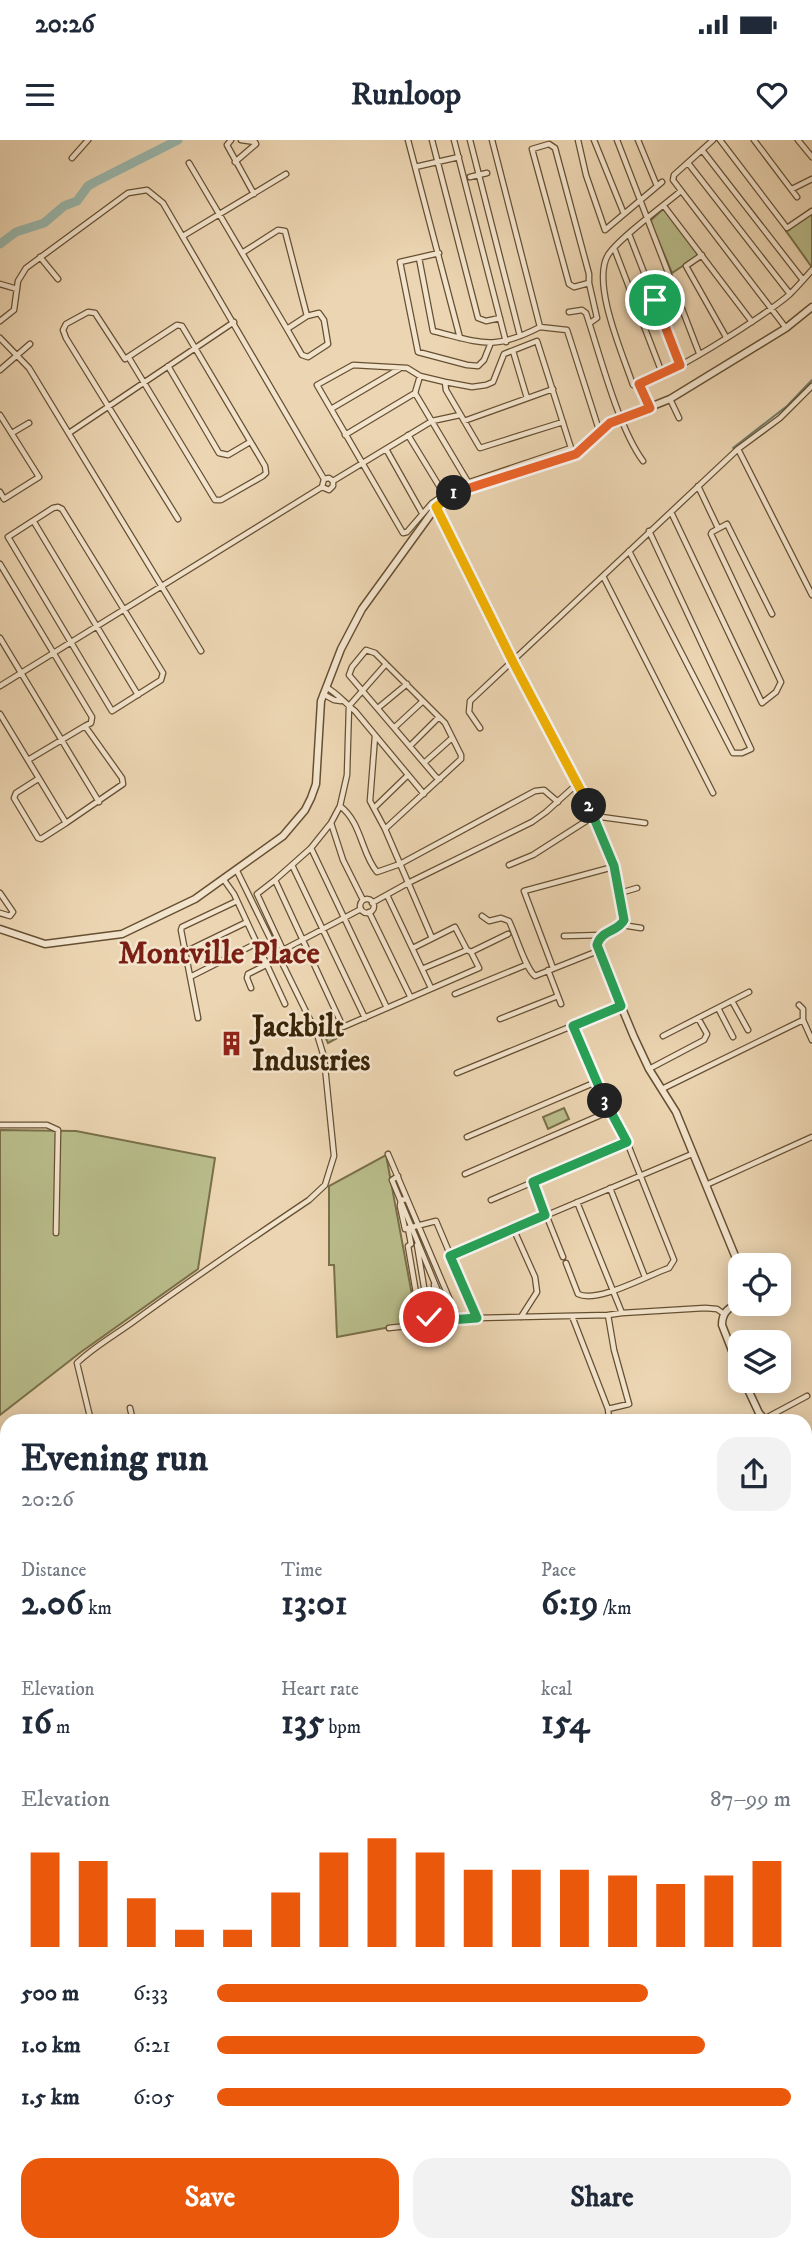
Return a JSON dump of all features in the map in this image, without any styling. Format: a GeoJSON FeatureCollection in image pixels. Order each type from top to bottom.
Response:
{"type":"FeatureCollection","features":[{"type":"Feature","properties":{"kind":"street"},"geometry":{"type":"LineString","coordinates":[[72,158],[88,140]]}},
{"type":"Feature","properties":{"kind":"street"},"geometry":{"type":"LineString","coordinates":[[231,140],[227,145],[254,194]]}},
{"type":"Feature","properties":{"kind":"street"},"geometry":{"type":"LineString","coordinates":[[235,162],[256,144],[240,140]]}},
{"type":"Feature","properties":{"kind":"street"},"geometry":{"type":"LineString","coordinates":[[408,140],[460,338]]}},
{"type":"Feature","properties":{"kind":"street"},"geometry":{"type":"LineString","coordinates":[[432,140],[478,318],[486,321],[500,318]]}},
{"type":"Feature","properties":{"kind":"street"},"geometry":{"type":"LineString","coordinates":[[454,140],[506,342]]}},
{"type":"Feature","properties":{"kind":"street"},"geometry":{"type":"LineString","coordinates":[[470,140],[520,336]]}},
{"type":"Feature","properties":{"kind":"street"},"geometry":{"type":"LineString","coordinates":[[492,140],[540,327]]}},
{"type":"Feature","properties":{"kind":"street"},"geometry":{"type":"LineString","coordinates":[[578,140],[588,182],[605,230],[662,181]]}},
{"type":"Feature","properties":{"kind":"street"},"geometry":{"type":"LineString","coordinates":[[594,140],[624,214]]}},
{"type":"Feature","properties":{"kind":"street"},"geometry":{"type":"LineString","coordinates":[[617,140],[699,353]]}},
{"type":"Feature","properties":{"kind":"street"},"geometry":{"type":"LineString","coordinates":[[638,140],[657,186]]}},
{"type":"Feature","properties":{"kind":"street"},"geometry":{"type":"LineString","coordinates":[[713,140],[673,177],[786,328]]}},
{"type":"Feature","properties":{"kind":"street"},"geometry":{"type":"LineString","coordinates":[[720,140],[787,228],[812,211]]}},
{"type":"Feature","properties":{"kind":"street"},"geometry":{"type":"LineString","coordinates":[[754,140],[797,197]]}},
{"type":"Feature","properties":{"kind":"street"},"geometry":{"type":"LineString","coordinates":[[799,140],[812,158]]}},
{"type":"Feature","properties":{"kind":"street"},"geometry":{"type":"LineString","coordinates":[[589,283],[574,287],[569,284],[532,149],[549,144],[555,148],[589,274],[597,315],[596,320],[590,323]]}},
{"type":"Feature","properties":{"kind":"street"},"geometry":{"type":"LineString","coordinates":[[702,150],[803,280]]}},
{"type":"Feature","properties":{"kind":"street"},"geometry":{"type":"LineString","coordinates":[[415,167],[458,157]]}},
{"type":"Feature","properties":{"kind":"street"},"geometry":{"type":"LineString","coordinates":[[189,163],[287,330],[306,357],[328,344],[322,315],[314,313],[287,330]]}},
{"type":"Feature","properties":{"kind":"street"},"geometry":{"type":"LineString","coordinates":[[688,163],[790,294]]}},
{"type":"Feature","properties":{"kind":"street"},"geometry":{"type":"LineString","coordinates":[[470,177],[487,173]]}},
{"type":"Feature","properties":{"kind":"street"},"geometry":{"type":"LineString","coordinates":[[183,236],[286,174]]}},
{"type":"Feature","properties":{"kind":"street"},"geometry":{"type":"LineString","coordinates":[[792,189],[812,179]]}},
{"type":"Feature","properties":{"kind":"street"},"geometry":{"type":"LineString","coordinates":[[0,321],[15,310],[17,289],[24,271],[120,199],[137,191],[147,190],[163,203],[324,479],[322,487],[0,685]]}},
{"type":"Feature","properties":{"kind":"street"},"geometry":{"type":"LineString","coordinates":[[681,191],[614,248],[605,262],[604,284],[608,306],[633,385],[680,365],[771,309],[790,294],[812,270]]}},
{"type":"Feature","properties":{"kind":"street"},"geometry":{"type":"LineString","coordinates":[[664,205],[752,321]]}},
{"type":"Feature","properties":{"kind":"street"},"geometry":{"type":"LineString","coordinates":[[242,253],[278,230],[285,231],[307,316]]}},
{"type":"Feature","properties":{"kind":"street"},"geometry":{"type":"LineString","coordinates":[[629,234],[680,365]]}},
{"type":"Feature","properties":{"kind":"street"},"geometry":{"type":"LineString","coordinates":[[614,248],[662,373]]}},
{"type":"Feature","properties":{"kind":"street"},"geometry":{"type":"LineString","coordinates":[[439,253],[400,262],[418,352],[467,366],[478,366],[484,360],[490,345]]}},
{"type":"Feature","properties":{"kind":"street"},"geometry":{"type":"LineString","coordinates":[[702,255],[686,266],[726,337]]}},
{"type":"Feature","properties":{"kind":"street"},"geometry":{"type":"LineString","coordinates":[[40,257],[58,279]]}},
{"type":"Feature","properties":{"kind":"street"},"geometry":{"type":"LineString","coordinates":[[419,258],[433,331],[490,345],[506,342],[540,327],[566,330],[600,430]]}},
{"type":"Feature","properties":{"kind":"street"},"geometry":{"type":"LineString","coordinates":[[0,284],[17,289]]}},
{"type":"Feature","properties":{"kind":"street"},"geometry":{"type":"LineString","coordinates":[[0,929],[45,944],[122,934],[195,899],[284,836],[305,810],[316,783],[319,711],[324,690],[341,649],[362,609],[436,507],[459,491],[576,454],[600,430],[622,417],[667,401],[786,328],[812,307]]}},
{"type":"Feature","properties":{"kind":"street"},"geometry":{"type":"LineString","coordinates":[[569,312],[585,310],[622,417],[643,461]]}},
{"type":"Feature","properties":{"kind":"street"},"geometry":{"type":"LineString","coordinates":[[129,358],[215,500],[221,500],[265,475],[265,466],[182,326],[178,325],[125,359],[93,312],[88,312],[64,326],[66,338],[178,519]]}},
{"type":"Feature","properties":{"kind":"street"},"geometry":{"type":"LineString","coordinates":[[69,433],[234,322]]}},
{"type":"Feature","properties":{"kind":"street"},"geometry":{"type":"LineString","coordinates":[[0,338],[29,368],[201,651]]}},
{"type":"Feature","properties":{"kind":"street"},"geometry":{"type":"LineString","coordinates":[[537,341],[571,447],[468,482],[444,494],[403,533],[317,386],[350,366],[407,368],[420,376],[445,382],[472,387],[490,384],[502,357],[513,351],[537,341]]}},
{"type":"Feature","properties":{"kind":"street"},"geometry":{"type":"LineString","coordinates":[[0,370],[30,344]]}},
{"type":"Feature","properties":{"kind":"street"},"geometry":{"type":"LineString","coordinates":[[513,351],[527,398]]}},
{"type":"Feature","properties":{"kind":"street"},"geometry":{"type":"LineString","coordinates":[[168,366],[219,453],[228,456],[250,442]]}},
{"type":"Feature","properties":{"kind":"street"},"geometry":{"type":"LineString","coordinates":[[331,409],[400,368]]}},
{"type":"Feature","properties":{"kind":"street"},"geometry":{"type":"LineString","coordinates":[[345,435],[415,393],[420,376]]}},
{"type":"Feature","properties":{"kind":"street"},"geometry":{"type":"LineString","coordinates":[[445,382],[446,390],[480,448],[564,422]]}},
{"type":"Feature","properties":{"kind":"street"},"geometry":{"type":"LineString","coordinates":[[639,384],[650,408]]}},
{"type":"Feature","properties":{"kind":"street"},"geometry":{"type":"LineString","coordinates":[[480,727],[469,712],[470,701],[738,449],[780,418],[812,386]]}},
{"type":"Feature","properties":{"kind":"street"},"geometry":{"type":"LineString","coordinates":[[464,421],[553,389]]}},
{"type":"Feature","properties":{"kind":"street"},"geometry":{"type":"LineString","coordinates":[[415,393],[468,482]]}},
{"type":"Feature","properties":{"kind":"street"},"geometry":{"type":"LineString","coordinates":[[667,401],[679,418]]}},
{"type":"Feature","properties":{"kind":"street"},"geometry":{"type":"LineString","coordinates":[[0,415],[38,478],[4,499],[0,492]]}},
{"type":"Feature","properties":{"kind":"street"},"geometry":{"type":"LineString","coordinates":[[333,481],[432,421],[460,415]]}},
{"type":"Feature","properties":{"kind":"street"},"geometry":{"type":"LineString","coordinates":[[12,433],[29,424]]}},
{"type":"Feature","properties":{"kind":"street"},"geometry":{"type":"LineString","coordinates":[[408,435],[444,494]]}},
{"type":"Feature","properties":{"kind":"street"},"geometry":{"type":"LineString","coordinates":[[386,449],[422,513]]}},
{"type":"Feature","properties":{"kind":"street"},"geometry":{"type":"LineString","coordinates":[[738,449],[812,596]]}},
{"type":"Feature","properties":{"kind":"street"},"geometry":{"type":"LineString","coordinates":[[324,479],[333,481]]}},
{"type":"Feature","properties":{"kind":"street"},"geometry":{"type":"LineString","coordinates":[[322,487],[329,490],[333,481]]}},
{"type":"Feature","properties":{"kind":"street"},"geometry":{"type":"LineString","coordinates":[[698,486],[718,528]]}},
{"type":"Feature","properties":{"kind":"street"},"geometry":{"type":"LineString","coordinates":[[436,507],[594,816],[614,866],[624,920],[622,925]]}},
{"type":"Feature","properties":{"kind":"street"},"geometry":{"type":"LineString","coordinates":[[53,508],[62,509],[122,610],[163,673],[161,680],[112,711],[8,537],[53,508]]}},
{"type":"Feature","properties":{"kind":"street"},"geometry":{"type":"LineString","coordinates":[[671,512],[762,703],[776,692],[781,682],[710,534],[718,528],[727,524],[772,614]]}},
{"type":"Feature","properties":{"kind":"street"},"geometry":{"type":"LineString","coordinates":[[33,521],[138,695]]}},
{"type":"Feature","properties":{"kind":"street"},"geometry":{"type":"LineString","coordinates":[[629,551],[733,753],[751,749],[671,573],[649,531]]}},
{"type":"Feature","properties":{"kind":"street"},"geometry":{"type":"LineString","coordinates":[[0,564],[91,714],[92,720],[27,760]]}},
{"type":"Feature","properties":{"kind":"street"},"geometry":{"type":"LineString","coordinates":[[603,576],[713,793]]}},
{"type":"Feature","properties":{"kind":"street"},"geometry":{"type":"LineString","coordinates":[[0,638],[99,802]]}},
{"type":"Feature","properties":{"kind":"street"},"geometry":{"type":"LineString","coordinates":[[386,829],[440,779],[462,757],[445,723],[370,649],[362,653],[349,675],[440,779]]}},
{"type":"Feature","properties":{"kind":"street"},"geometry":{"type":"LineString","coordinates":[[331,823],[343,860],[363,900],[360,909],[283,950],[257,894],[311,848],[331,823],[340,806],[346,775],[349,706],[386,664]]}},
{"type":"Feature","properties":{"kind":"street"},"geometry":{"type":"LineString","coordinates":[[378,708],[407,684]]}},
{"type":"Feature","properties":{"kind":"street"},"geometry":{"type":"LineString","coordinates":[[324,690],[337,693],[424,794]]}},
{"type":"Feature","properties":{"kind":"street"},"geometry":{"type":"LineString","coordinates":[[395,727],[423,701]]}},
{"type":"Feature","properties":{"kind":"street"},"geometry":{"type":"LineString","coordinates":[[0,715],[66,823]]}},
{"type":"Feature","properties":{"kind":"street"},"geometry":{"type":"LineString","coordinates":[[410,746],[439,717]]}},
{"type":"Feature","properties":{"kind":"street"},"geometry":{"type":"LineString","coordinates":[[38,779],[14,796],[41,839],[123,787],[124,782],[85,726]]}},
{"type":"Feature","properties":{"kind":"street"},"geometry":{"type":"LineString","coordinates":[[375,736],[369,797],[386,829],[432,939]]}},
{"type":"Feature","properties":{"kind":"street"},"geometry":{"type":"LineString","coordinates":[[424,763],[452,738]]}},
{"type":"Feature","properties":{"kind":"street"},"geometry":{"type":"LineString","coordinates":[[374,808],[408,775]]}},
{"type":"Feature","properties":{"kind":"street"},"geometry":{"type":"LineString","coordinates":[[372,903],[532,822],[577,784]]}},
{"type":"Feature","properties":{"kind":"street"},"geometry":{"type":"LineString","coordinates":[[340,806],[347,811],[358,829],[375,870],[380,871],[400,864],[535,791],[544,790],[558,802]]}},
{"type":"Feature","properties":{"kind":"street"},"geometry":{"type":"LineString","coordinates":[[509,864],[533,855],[594,816],[645,823]]}},
{"type":"Feature","properties":{"kind":"street"},"geometry":{"type":"LineString","coordinates":[[311,848],[387,1008]]}},
{"type":"Feature","properties":{"kind":"street"},"geometry":{"type":"LineString","coordinates":[[292,865],[365,1018]]}},
{"type":"Feature","properties":{"kind":"street"},"geometry":{"type":"LineString","coordinates":[[561,1004],[524,891],[614,866]]}},
{"type":"Feature","properties":{"kind":"street"},"geometry":{"type":"LineString","coordinates":[[90,1414],[77,1363],[107,1337],[309,1200],[325,1185],[334,1163],[324,1057],[317,1034],[237,871]]}},
{"type":"Feature","properties":{"kind":"street"},"geometry":{"type":"LineString","coordinates":[[224,880],[268,964],[285,1004]]}},
{"type":"Feature","properties":{"kind":"street"},"geometry":{"type":"LineString","coordinates":[[275,880],[343,1027],[479,968],[455,927],[413,948]]}},
{"type":"Feature","properties":{"kind":"street"},"geometry":{"type":"LineString","coordinates":[[620,893],[637,888]]}},
{"type":"Feature","properties":{"kind":"street"},"geometry":{"type":"LineString","coordinates":[[0,892],[13,912],[10,916],[0,913]]}},
{"type":"Feature","properties":{"kind":"street"},"geometry":{"type":"LineString","coordinates":[[387,895],[431,988]]}},
{"type":"Feature","properties":{"kind":"street"},"geometry":{"type":"LineString","coordinates":[[363,900],[372,903]]}},
{"type":"Feature","properties":{"kind":"street"},"geometry":{"type":"LineString","coordinates":[[198,1018],[182,927],[237,901]]}},
{"type":"Feature","properties":{"kind":"street"},"geometry":{"type":"LineString","coordinates":[[369,912],[372,903]]}},
{"type":"Feature","properties":{"kind":"street"},"geometry":{"type":"LineString","coordinates":[[360,909],[369,912]]}},
{"type":"Feature","properties":{"kind":"street"},"geometry":{"type":"LineString","coordinates":[[369,912],[410,996]]}},
{"type":"Feature","properties":{"kind":"street"},"geometry":{"type":"LineString","coordinates":[[482,916],[489,921],[501,918],[509,921],[526,965],[535,976],[598,951]]}},
{"type":"Feature","properties":{"kind":"street"},"geometry":{"type":"LineString","coordinates":[[185,952],[247,922]]}},
{"type":"Feature","properties":{"kind":"street"},"geometry":{"type":"LineString","coordinates":[[641,928],[622,925],[602,935],[597,940],[598,951],[649,1069],[676,1112],[734,1253]]}},
{"type":"Feature","properties":{"kind":"street"},"geometry":{"type":"LineString","coordinates":[[422,969],[508,934]]}},
{"type":"Feature","properties":{"kind":"street"},"geometry":{"type":"LineString","coordinates":[[564,936],[602,935]]}},
{"type":"Feature","properties":{"kind":"street"},"geometry":{"type":"LineString","coordinates":[[190,977],[257,943]]}},
{"type":"Feature","properties":{"kind":"street"},"geometry":{"type":"LineString","coordinates":[[251,988],[248,974],[268,964]]}},
{"type":"Feature","properties":{"kind":"street"},"geometry":{"type":"LineString","coordinates":[[455,994],[526,965]]}},
{"type":"Feature","properties":{"kind":"street"},"geometry":{"type":"LineString","coordinates":[[663,1036],[749,992]]}},
{"type":"Feature","properties":{"kind":"street"},"geometry":{"type":"LineString","coordinates":[[500,1019],[558,996]]}},
{"type":"Feature","properties":{"kind":"street"},"geometry":{"type":"LineString","coordinates":[[733,1001],[748,1030]]}},
{"type":"Feature","properties":{"kind":"street"},"geometry":{"type":"LineString","coordinates":[[799,1005],[803,1009],[803,1020],[812,1040]]}},
{"type":"Feature","properties":{"kind":"street"},"geometry":{"type":"LineString","coordinates":[[457,1073],[621,1006]]}},
{"type":"Feature","properties":{"kind":"street"},"geometry":{"type":"LineString","coordinates":[[718,1008],[733,1037]]}},
{"type":"Feature","properties":{"kind":"street"},"geometry":{"type":"LineString","coordinates":[[649,1069],[707,1037],[698,1018]]}},
{"type":"Feature","properties":{"kind":"street"},"geometry":{"type":"LineString","coordinates":[[662,1089],[803,1020]]}},
{"type":"Feature","properties":{"kind":"street"},"geometry":{"type":"LineString","coordinates":[[533,1182],[578,1294],[587,1297],[614,1291],[669,1268],[674,1260],[627,1142],[596,1082],[573,1026]]}},
{"type":"Feature","properties":{"kind":"street"},"geometry":{"type":"LineString","coordinates":[[467,1137],[596,1082]]}},
{"type":"Feature","properties":{"kind":"street"},"geometry":{"type":"LineString","coordinates":[[464,1174],[610,1111]]}},
{"type":"Feature","properties":{"kind":"street"},"geometry":{"type":"LineString","coordinates":[[0,1125],[47,1125],[58,1130],[56,1233]]}},
{"type":"Feature","properties":{"kind":"street"},"geometry":{"type":"LineString","coordinates":[[706,1185],[812,1137]]}},
{"type":"Feature","properties":{"kind":"street"},"geometry":{"type":"LineString","coordinates":[[491,1200],[627,1142]]}},
{"type":"Feature","properties":{"kind":"street"},"geometry":{"type":"LineString","coordinates":[[388,1154],[422,1258],[429,1317]]}},
{"type":"Feature","properties":{"kind":"street"},"geometry":{"type":"LineString","coordinates":[[450,1256],[692,1154]]}},
{"type":"Feature","properties":{"kind":"street"},"geometry":{"type":"LineString","coordinates":[[610,1188],[645,1276]]}},
{"type":"Feature","properties":{"kind":"street"},"geometry":{"type":"LineString","coordinates":[[404,1200],[405,1229],[436,1221],[477,1318]]}},
{"type":"Feature","properties":{"kind":"street"},"geometry":{"type":"LineString","coordinates":[[577,1202],[622,1312]]}},
{"type":"Feature","properties":{"kind":"street"},"geometry":{"type":"LineString","coordinates":[[413,1227],[430,1253],[449,1317]]}},
{"type":"Feature","properties":{"kind":"street"},"geometry":{"type":"LineString","coordinates":[[413,1227],[411,1263],[420,1316],[458,1319],[608,1315],[705,1308],[718,1309],[724,1314]]}},
{"type":"Feature","properties":{"kind":"street"},"geometry":{"type":"LineString","coordinates":[[513,1228],[535,1277],[537,1292],[521,1317]]}},
{"type":"Feature","properties":{"kind":"street"},"geometry":{"type":"LineString","coordinates":[[411,1263],[430,1253]]}},
{"type":"Feature","properties":{"kind":"street"},"geometry":{"type":"LineString","coordinates":[[422,1258],[458,1319]]}},
{"type":"Feature","properties":{"kind":"street"},"geometry":{"type":"LineString","coordinates":[[413,1276],[431,1274]]}},
{"type":"Feature","properties":{"kind":"street"},"geometry":{"type":"LineString","coordinates":[[436,1280],[439,1316]]}},
{"type":"Feature","properties":{"kind":"street"},"geometry":{"type":"LineString","coordinates":[[443,1304],[450,1302]]}},
{"type":"Feature","properties":{"kind":"street"},"geometry":{"type":"LineString","coordinates":[[728,1310],[724,1314],[722,1325],[728,1340]]}},
{"type":"Feature","properties":{"kind":"street"},"geometry":{"type":"LineString","coordinates":[[608,1315],[614,1350],[629,1404],[608,1409]]}},
{"type":"Feature","properties":{"kind":"street"},"geometry":{"type":"LineString","coordinates":[[572,1316],[609,1414]]}},
{"type":"Feature","properties":{"kind":"street"},"geometry":{"type":"LineString","coordinates":[[389,1328],[449,1317]]}},
{"type":"Feature","properties":{"kind":"street"},"geometry":{"type":"LineString","coordinates":[[750,1393],[762,1414]]}},
{"type":"Feature","properties":{"kind":"street"},"geometry":{"type":"LineString","coordinates":[[776,1414],[807,1396]]}},
{"type":"Feature","properties":{"kind":"street"},"geometry":{"type":"LineString","coordinates":[[130,1408],[131,1414]]}},
{"type":"Feature","properties":{"kind":"green space"},"geometry":{"type":"Polygon","coordinates":[[[664,208],[699,255],[672,273],[650,221],[664,208]]]}},
{"type":"Feature","properties":{"kind":"green space"},"geometry":{"type":"Polygon","coordinates":[[[812,213],[812,265],[811,266],[786,231],[812,213]]]}},
{"type":"Feature","properties":{"kind":"green space"},"geometry":{"type":"Polygon","coordinates":[[[330,1017],[339,1037],[328,1043],[319,1023],[330,1017]]]}},
{"type":"Feature","properties":{"kind":"green space"},"geometry":{"type":"Polygon","coordinates":[[[564,1108],[569,1119],[548,1129],[543,1117],[564,1108]]]}},
{"type":"Feature","properties":{"kind":"green space"},"geometry":{"type":"Polygon","coordinates":[[[0,1130],[76,1131],[215,1158],[198,1269],[81,1352],[0,1414],[0,1130]]]}},
{"type":"Feature","properties":{"kind":"green space"},"geometry":{"type":"Polygon","coordinates":[[[386,1155],[417,1322],[337,1337],[334,1265],[329,1265],[329,1186],[386,1155]]]}},
{"type":"Feature","properties":{"kind":"waterway"},"geometry":{"type":"LineString","coordinates":[[0,244],[16,232],[44,223],[64,206],[77,201],[88,186],[178,140]]}},
{"type":"Feature","properties":{"kind":"waterway"},"geometry":{"type":"LineString","coordinates":[[733,448],[787,406],[812,380]]}},
{"type":"Feature","properties":{"kind":"place","name":"Jackbilt Industries"},"geometry":{"type":"Point","coordinates":[232,1043]}},
{"type":"Feature","properties":{"kind":"district","name":"Montville Place"},"geometry":{"type":"Point","coordinates":[219,952]}},
{"type":"Feature","properties":{"kind":"route"},"geometry":{"type":"LineString","coordinates":[[429,1317],[448,1314],[450,1320],[477,1318],[450,1256],[545,1215],[533,1182],[627,1142],[596,1082],[573,1026],[621,1006],[597,945],[597,940],[602,935],[622,925],[624,920],[614,866],[594,816],[436,507],[459,491],[576,454],[610,423],[650,408],[639,384],[680,365],[655,300]]}}]}
